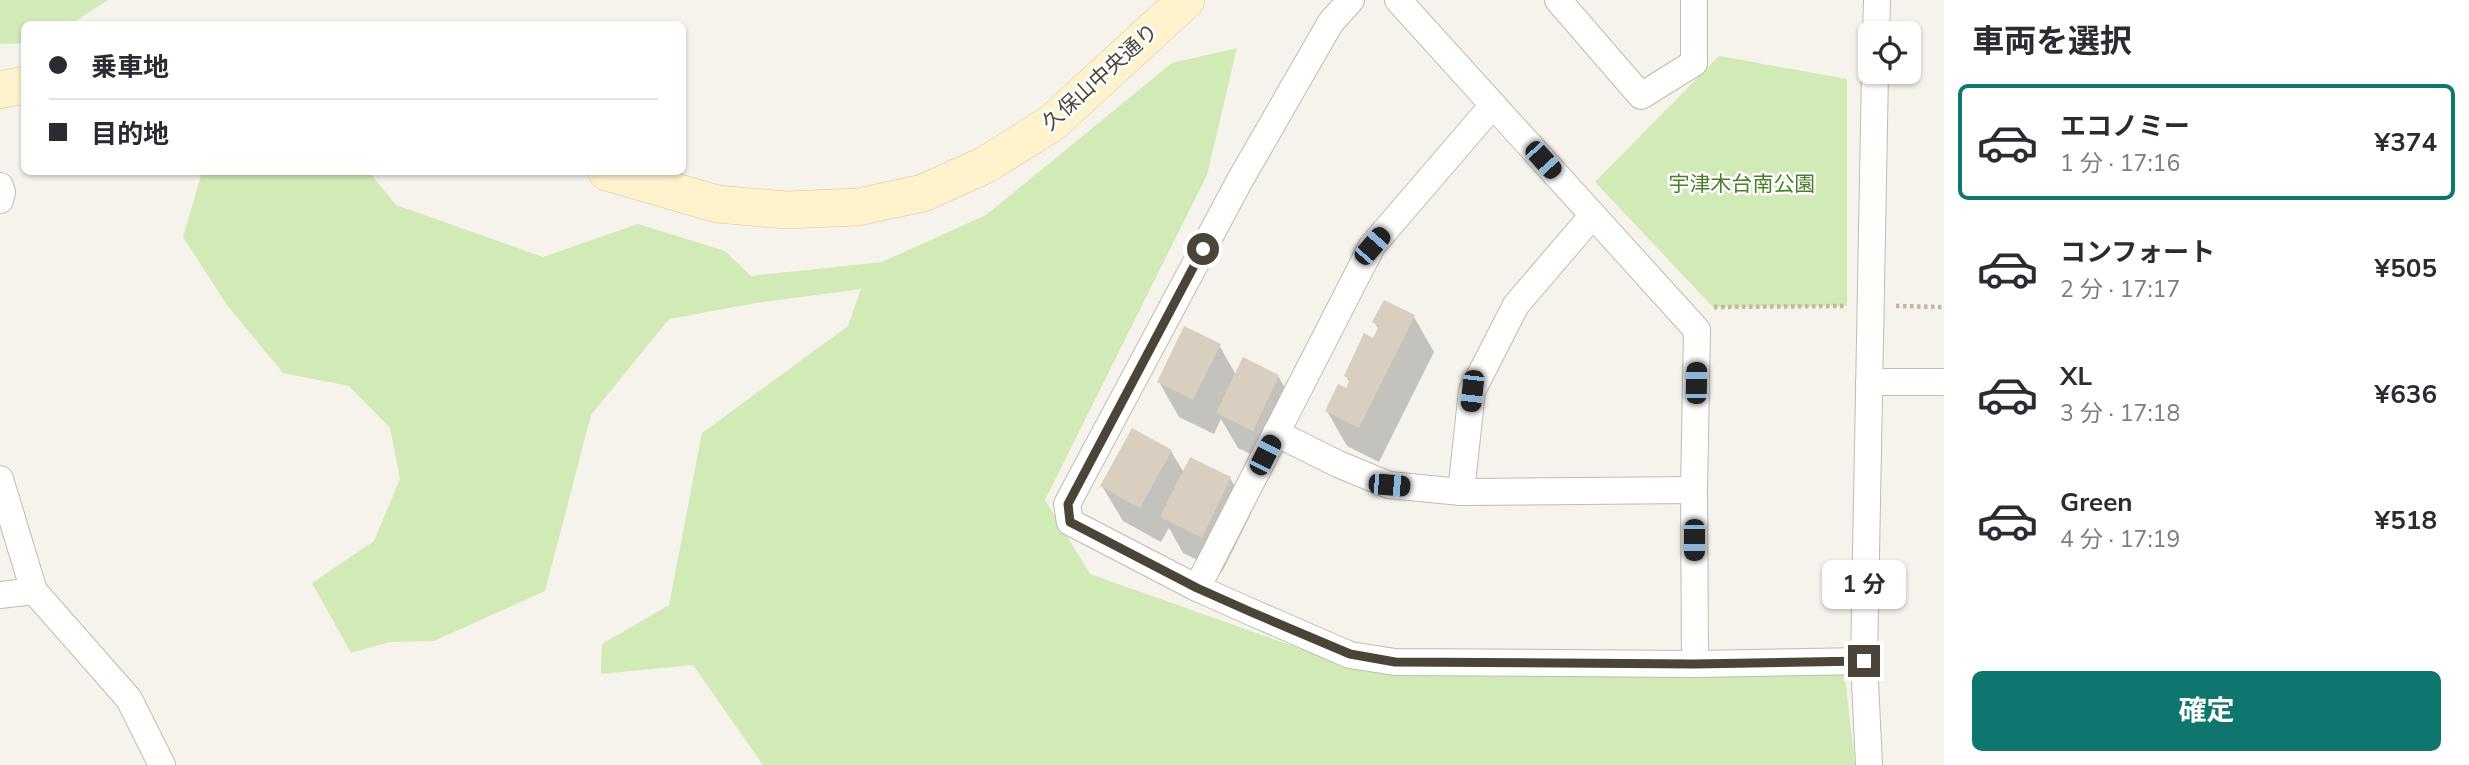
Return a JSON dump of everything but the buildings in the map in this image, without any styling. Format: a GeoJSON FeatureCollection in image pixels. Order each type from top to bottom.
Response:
{"type":"FeatureCollection","features":[{"type":"Feature","properties":{"kind":"street","name":"久保山中央通り"},"geometry":{"type":"LineString","coordinates":[[617,175],[718,204],[786,210],[858,208],[923,192],[987,164],[1052,123],[1186,0]]}},
{"type":"Feature","properties":{"kind":"street"},"geometry":{"type":"LineString","coordinates":[[1350,0],[1331,22],[1240,180],[1068,504],[1070,522],[1197,588],[1350,654],[1395,662],[1695,664],[1864,661]]}},
{"type":"Feature","properties":{"kind":"street"},"geometry":{"type":"LineString","coordinates":[[1398,0],[1697,330],[1695,664]]}},
{"type":"Feature","properties":{"kind":"street"},"geometry":{"type":"LineString","coordinates":[[1558,0],[1641,96],[1694,63],[1694,0]]}},
{"type":"Feature","properties":{"kind":"street"},"geometry":{"type":"LineString","coordinates":[[1876,21],[1877,0]]}},
{"type":"Feature","properties":{"kind":"street"},"geometry":{"type":"LineString","coordinates":[[1869,765],[1864,661],[1875,84]]}},
{"type":"Feature","properties":{"kind":"street"},"geometry":{"type":"LineString","coordinates":[[0,90],[21,86]]}},
{"type":"Feature","properties":{"kind":"street"},"geometry":{"type":"LineString","coordinates":[[1197,588],[1372,246],[1493,104]]}},
{"type":"Feature","properties":{"kind":"street"},"geometry":{"type":"LineString","coordinates":[[0,186],[0,200]]}},
{"type":"Feature","properties":{"kind":"street"},"geometry":{"type":"LineString","coordinates":[[1461,492],[1472,391],[1516,304],[1593,215]]}},
{"type":"Feature","properties":{"kind":"street"},"geometry":{"type":"LineString","coordinates":[[1869,382],[1944,382]]}},
{"type":"Feature","properties":{"kind":"street"},"geometry":{"type":"LineString","coordinates":[[1276,433],[1338,464],[1389,485],[1461,492],[1694,490]]}},
{"type":"Feature","properties":{"kind":"street"},"geometry":{"type":"LineString","coordinates":[[0,479],[34,590],[129,699],[162,765]]}},
{"type":"Feature","properties":{"kind":"street"},"geometry":{"type":"LineString","coordinates":[[0,596],[34,590]]}},
{"type":"Feature","properties":{"kind":"path"},"geometry":{"type":"LineString","coordinates":[[1713,307],[1944,307]]}},
{"type":"Feature","properties":{"kind":"green space"},"geometry":{"type":"Polygon","coordinates":[[[0,0],[108,0],[76,21],[21,21],[21,43],[0,44],[0,0]]]}},
{"type":"Feature","properties":{"kind":"green space"},"geometry":{"type":"Polygon","coordinates":[[[1237,48],[1207,175],[1045,500],[1090,574],[1366,672],[1844,668],[1855,765],[763,765],[693,665],[601,674],[602,644],[669,605],[702,433],[848,326],[861,289],[756,303],[669,319],[591,415],[545,591],[434,641],[389,642],[351,653],[312,583],[374,541],[400,479],[390,428],[349,386],[283,373],[227,305],[183,237],[201,175],[371,175],[396,205],[543,257],[638,224],[725,251],[751,276],[882,262],[986,215],[1172,63],[1237,48]]]}},
{"type":"Feature","properties":{"kind":"green space","name":"宇津木台南公園"},"geometry":{"type":"Polygon","coordinates":[[[1719,56],[1847,79],[1847,306],[1713,307],[1595,182],[1719,56]]]}},
{"type":"Feature","properties":{"kind":"route"},"geometry":{"type":"LineString","coordinates":[[1203,249],[1068,504],[1070,522],[1197,588],[1350,654],[1372,659],[1395,662],[1640,664],[1864,661]]}}]}
